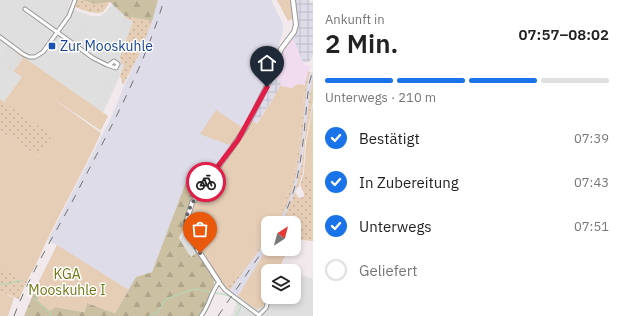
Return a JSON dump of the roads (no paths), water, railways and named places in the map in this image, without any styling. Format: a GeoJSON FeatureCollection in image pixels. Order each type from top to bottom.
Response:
{"type":"FeatureCollection","features":[{"type":"Feature","properties":{"kind":"street"},"geometry":{"type":"LineString","coordinates":[[0,37],[23,54],[29,57],[35,57],[43,52],[70,13],[75,0]]}},
{"type":"Feature","properties":{"kind":"street"},"geometry":{"type":"LineString","coordinates":[[267,304],[260,316],[229,293],[219,282],[187,233],[185,227],[196,197],[238,140],[262,97],[271,78],[279,54],[295,28],[293,0]]}},
{"type":"Feature","properties":{"kind":"street"},"geometry":{"type":"LineString","coordinates":[[25,9],[93,58],[109,65]]}},
{"type":"Feature","properties":{"kind":"street"},"geometry":{"type":"LineString","coordinates":[[201,316],[209,304],[214,288],[219,282]]}},
{"type":"Feature","properties":{"kind":"waterway"},"geometry":{"type":"LineString","coordinates":[[0,283],[3,285],[23,280]]}},
{"type":"Feature","properties":{"kind":"waterway"},"geometry":{"type":"LineString","coordinates":[[149,316],[158,312],[166,299],[194,289],[210,292]]}},
{"type":"Feature","properties":{"kind":"waterway"},"geometry":{"type":"LineString","coordinates":[[40,291],[35,299],[52,316]]}},
{"type":"Feature","properties":{"kind":"waterway"},"geometry":{"type":"LineString","coordinates":[[216,293],[224,294],[233,298],[238,303],[241,307],[236,316]]}},
{"type":"Feature","properties":{"kind":"railway"},"geometry":{"type":"LineString","coordinates":[[14,316],[34,272],[111,128],[135,78],[146,52],[164,0]]}},
{"type":"Feature","properties":{"kind":"railway"},"geometry":{"type":"LineString","coordinates":[[284,216],[294,190],[298,173],[304,138],[309,84],[313,70]]}},
{"type":"Feature","properties":{"kind":"railway"},"geometry":{"type":"LineString","coordinates":[[218,316],[261,253]]}},
{"type":"Feature","properties":{"kind":"place","name":"Zur Mooskuhle"},"geometry":{"type":"Point","coordinates":[52,46]}},
{"type":"Feature","properties":{"kind":"park label","name":"KGA Mooskuhle I"},"geometry":{"type":"Point","coordinates":[67,282]}}]}
